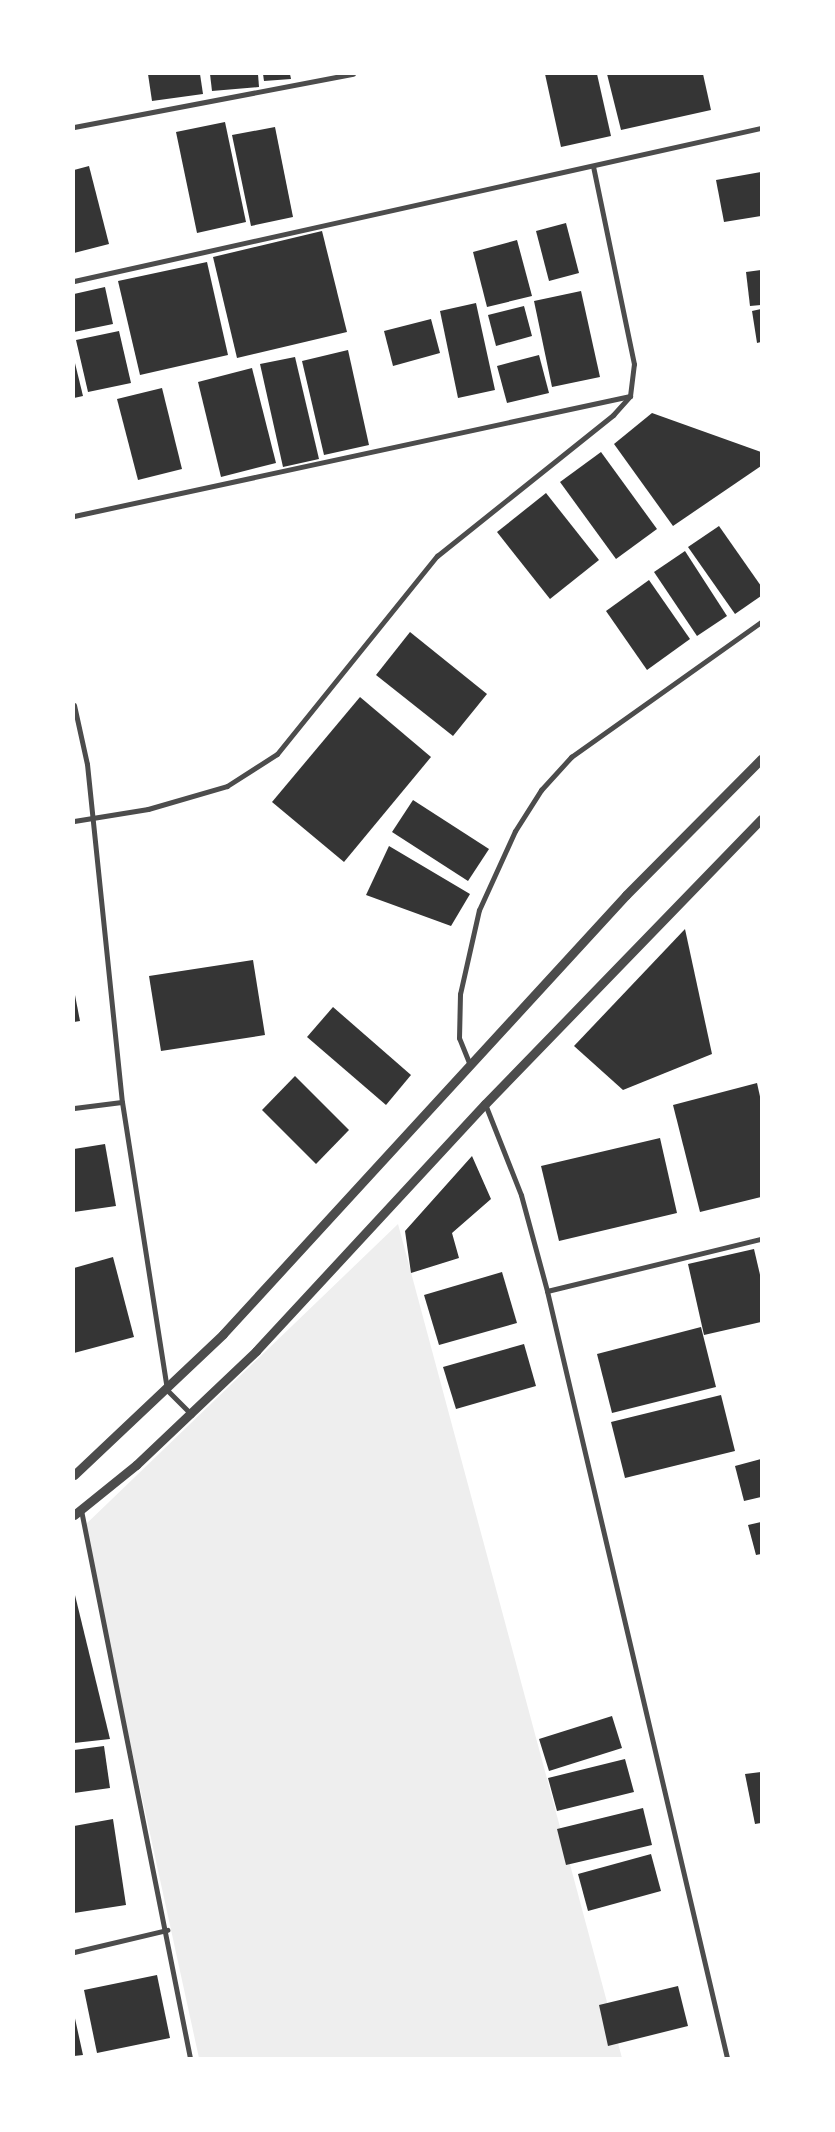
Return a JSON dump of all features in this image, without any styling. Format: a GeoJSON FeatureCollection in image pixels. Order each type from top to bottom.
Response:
{"type":"FeatureCollection","features":[{"type":"Feature","properties":{"kind":"street"},"geometry":{"type":"LineString","coordinates":[[74,127],[353,74]]}},
{"type":"Feature","properties":{"kind":"street"},"geometry":{"type":"LineString","coordinates":[[74,281],[761,128]]}},
{"type":"Feature","properties":{"kind":"street"},"geometry":{"type":"LineString","coordinates":[[74,820],[148,809],[227,786],[277,754],[437,556],[613,415],[630,396],[634,364],[593,166]]}},
{"type":"Feature","properties":{"kind":"street"},"geometry":{"type":"LineString","coordinates":[[74,516],[630,396]]}},
{"type":"Feature","properties":{"kind":"street"},"geometry":{"type":"LineString","coordinates":[[470,1066],[459,1038],[460,994],[478,910],[515,831],[541,790],[571,757],[761,622]]}},
{"type":"Feature","properties":{"kind":"street"},"geometry":{"type":"LineString","coordinates":[[74,705],[87,764],[122,1102],[167,1390],[192,1415]]}},
{"type":"Feature","properties":{"kind":"street"},"geometry":{"type":"LineString","coordinates":[[74,1475],[167,1390],[223,1334],[626,895],[761,759]]}},
{"type":"Feature","properties":{"kind":"street"},"geometry":{"type":"LineString","coordinates":[[190,2058],[167,1930],[78,1512],[192,1415],[256,1351],[485,1104],[761,819]]}},
{"type":"Feature","properties":{"kind":"street"},"geometry":{"type":"LineString","coordinates":[[74,1108],[122,1102]]}},
{"type":"Feature","properties":{"kind":"street"},"geometry":{"type":"LineString","coordinates":[[485,1104],[521,1195],[547,1291],[727,2058]]}},
{"type":"Feature","properties":{"kind":"street"},"geometry":{"type":"LineString","coordinates":[[547,1291],[761,1239]]}},
{"type":"Feature","properties":{"kind":"street"},"geometry":{"type":"LineString","coordinates":[[74,1952],[167,1930]]}},
{"type":"Feature","properties":{"kind":"shaded area"},"geometry":{"type":"Polygon","coordinates":[[[398,1224],[622,2058],[199,2058],[83,1527],[398,1224]]]}},
{"type":"Feature","properties":{"kind":"building"},"geometry":{"type":"Polygon","coordinates":[[[148,74],[200,74],[203,94],[152,101],[148,74]]]}},
{"type":"Feature","properties":{"kind":"building"},"geometry":{"type":"Polygon","coordinates":[[[210,74],[258,74],[259,87],[212,91],[210,74]]]}},
{"type":"Feature","properties":{"kind":"building"},"geometry":{"type":"Polygon","coordinates":[[[263,74],[290,74],[291,79],[264,81],[263,74]]]}},
{"type":"Feature","properties":{"kind":"building"},"geometry":{"type":"Polygon","coordinates":[[[545,74],[597,74],[611,136],[561,147],[545,74]]]}},
{"type":"Feature","properties":{"kind":"building"},"geometry":{"type":"Polygon","coordinates":[[[607,74],[703,74],[711,110],[621,130],[607,74]]]}},
{"type":"Feature","properties":{"kind":"building"},"geometry":{"type":"Polygon","coordinates":[[[225,122],[246,222],[197,233],[176,132],[225,122]]]}},
{"type":"Feature","properties":{"kind":"building"},"geometry":{"type":"Polygon","coordinates":[[[275,127],[293,217],[251,226],[232,135],[275,127]]]}},
{"type":"Feature","properties":{"kind":"building"},"geometry":{"type":"Polygon","coordinates":[[[89,166],[109,244],[74,253],[74,170],[89,166]]]}},
{"type":"Feature","properties":{"kind":"building"},"geometry":{"type":"Polygon","coordinates":[[[761,172],[761,216],[724,222],[716,180],[761,172]]]}},
{"type":"Feature","properties":{"kind":"building"},"geometry":{"type":"Polygon","coordinates":[[[566,223],[579,273],[549,281],[536,231],[566,223]]]}},
{"type":"Feature","properties":{"kind":"building"},"geometry":{"type":"Polygon","coordinates":[[[322,231],[347,332],[237,358],[213,257],[322,231]]]}},
{"type":"Feature","properties":{"kind":"building"},"geometry":{"type":"Polygon","coordinates":[[[517,240],[532,296],[487,307],[473,252],[517,240]]]}},
{"type":"Feature","properties":{"kind":"building"},"geometry":{"type":"Polygon","coordinates":[[[207,262],[228,355],[140,375],[118,281],[207,262]]]}},
{"type":"Feature","properties":{"kind":"building"},"geometry":{"type":"Polygon","coordinates":[[[761,270],[761,305],[750,306],[746,272],[761,270]]]}},
{"type":"Feature","properties":{"kind":"building"},"geometry":{"type":"Polygon","coordinates":[[[105,287],[113,324],[74,332],[74,294],[105,287]]]}},
{"type":"Feature","properties":{"kind":"building"},"geometry":{"type":"Polygon","coordinates":[[[581,291],[600,377],[552,387],[534,301],[581,291]]]}},
{"type":"Feature","properties":{"kind":"building"},"geometry":{"type":"Polygon","coordinates":[[[476,303],[495,390],[458,398],[440,311],[476,303]]]}},
{"type":"Feature","properties":{"kind":"building"},"geometry":{"type":"Polygon","coordinates":[[[524,306],[532,336],[496,346],[488,315],[524,306]]]}},
{"type":"Feature","properties":{"kind":"building"},"geometry":{"type":"Polygon","coordinates":[[[761,309],[761,342],[757,343],[752,311],[761,309]]]}},
{"type":"Feature","properties":{"kind":"building"},"geometry":{"type":"Polygon","coordinates":[[[431,319],[440,353],[393,366],[384,331],[431,319]]]}},
{"type":"Feature","properties":{"kind":"building"},"geometry":{"type":"Polygon","coordinates":[[[119,331],[131,383],[88,392],[76,340],[119,331]]]}},
{"type":"Feature","properties":{"kind":"building"},"geometry":{"type":"Polygon","coordinates":[[[348,350],[369,445],[324,455],[302,361],[348,350]]]}},
{"type":"Feature","properties":{"kind":"building"},"geometry":{"type":"Polygon","coordinates":[[[539,355],[549,393],[507,403],[497,366],[539,355]]]}},
{"type":"Feature","properties":{"kind":"building"},"geometry":{"type":"Polygon","coordinates":[[[295,357],[319,459],[283,467],[260,364],[295,357]]]}},
{"type":"Feature","properties":{"kind":"building"},"geometry":{"type":"Polygon","coordinates":[[[74,359],[83,396],[74,398],[74,359]]]}},
{"type":"Feature","properties":{"kind":"building"},"geometry":{"type":"Polygon","coordinates":[[[252,368],[276,463],[221,477],[198,382],[252,368]]]}},
{"type":"Feature","properties":{"kind":"building"},"geometry":{"type":"Polygon","coordinates":[[[162,388],[182,469],[138,480],[117,399],[162,388]]]}},
{"type":"Feature","properties":{"kind":"building"},"geometry":{"type":"Polygon","coordinates":[[[652,413],[761,452],[761,466],[673,526],[614,444],[652,413]]]}},
{"type":"Feature","properties":{"kind":"building"},"geometry":{"type":"Polygon","coordinates":[[[601,452],[657,529],[616,559],[560,482],[601,452]]]}},
{"type":"Feature","properties":{"kind":"building"},"geometry":{"type":"Polygon","coordinates":[[[546,493],[599,560],[550,599],[497,532],[546,493]]]}},
{"type":"Feature","properties":{"kind":"building"},"geometry":{"type":"Polygon","coordinates":[[[719,526],[761,586],[761,596],[735,614],[688,547],[719,526]]]}},
{"type":"Feature","properties":{"kind":"building"},"geometry":{"type":"Polygon","coordinates":[[[685,551],[727,616],[697,636],[654,572],[685,551]]]}},
{"type":"Feature","properties":{"kind":"building"},"geometry":{"type":"Polygon","coordinates":[[[649,580],[690,639],[647,670],[606,611],[649,580]]]}},
{"type":"Feature","properties":{"kind":"building"},"geometry":{"type":"Polygon","coordinates":[[[410,632],[487,694],[453,736],[376,675],[410,632]]]}},
{"type":"Feature","properties":{"kind":"building"},"geometry":{"type":"Polygon","coordinates":[[[360,697],[431,757],[344,862],[272,802],[360,697]]]}},
{"type":"Feature","properties":{"kind":"building"},"geometry":{"type":"Polygon","coordinates":[[[413,800],[489,849],[468,881],[392,832],[413,800]]]}},
{"type":"Feature","properties":{"kind":"building"},"geometry":{"type":"Polygon","coordinates":[[[389,846],[470,894],[451,926],[366,895],[389,846]]]}},
{"type":"Feature","properties":{"kind":"building"},"geometry":{"type":"Polygon","coordinates":[[[685,929],[712,1054],[623,1090],[574,1046],[685,929]]]}},
{"type":"Feature","properties":{"kind":"building"},"geometry":{"type":"Polygon","coordinates":[[[253,960],[265,1035],[161,1051],[149,976],[253,960]]]}},
{"type":"Feature","properties":{"kind":"building"},"geometry":{"type":"Polygon","coordinates":[[[74,990],[80,1021],[74,1022],[74,990]]]}},
{"type":"Feature","properties":{"kind":"building"},"geometry":{"type":"Polygon","coordinates":[[[333,1007],[411,1075],[386,1105],[307,1037],[333,1007]]]}},
{"type":"Feature","properties":{"kind":"building"},"geometry":{"type":"Polygon","coordinates":[[[295,1076],[349,1130],[316,1164],[262,1110],[295,1076]]]}},
{"type":"Feature","properties":{"kind":"building"},"geometry":{"type":"Polygon","coordinates":[[[757,1083],[761,1101],[761,1197],[700,1212],[673,1105],[757,1083]]]}},
{"type":"Feature","properties":{"kind":"building"},"geometry":{"type":"Polygon","coordinates":[[[660,1138],[677,1213],[559,1241],[541,1166],[660,1138]]]}},
{"type":"Feature","properties":{"kind":"building"},"geometry":{"type":"Polygon","coordinates":[[[105,1144],[116,1206],[74,1212],[74,1149],[105,1144]]]}},
{"type":"Feature","properties":{"kind":"building"},"geometry":{"type":"Polygon","coordinates":[[[472,1156],[491,1199],[452,1233],[459,1258],[411,1273],[405,1231],[472,1156]]]}},
{"type":"Feature","properties":{"kind":"building"},"geometry":{"type":"Polygon","coordinates":[[[754,1249],[761,1279],[761,1322],[704,1335],[688,1264],[754,1249]]]}},
{"type":"Feature","properties":{"kind":"building"},"geometry":{"type":"Polygon","coordinates":[[[113,1257],[134,1337],[74,1353],[74,1268],[113,1257]]]}},
{"type":"Feature","properties":{"kind":"building"},"geometry":{"type":"Polygon","coordinates":[[[502,1272],[517,1323],[439,1345],[424,1295],[502,1272]]]}},
{"type":"Feature","properties":{"kind":"building"},"geometry":{"type":"Polygon","coordinates":[[[701,1327],[716,1387],[612,1413],[597,1354],[701,1327]]]}},
{"type":"Feature","properties":{"kind":"building"},"geometry":{"type":"Polygon","coordinates":[[[524,1344],[536,1386],[456,1409],[443,1367],[524,1344]]]}},
{"type":"Feature","properties":{"kind":"building"},"geometry":{"type":"Polygon","coordinates":[[[721,1395],[735,1451],[625,1478],[611,1422],[721,1395]]]}},
{"type":"Feature","properties":{"kind":"building"},"geometry":{"type":"Polygon","coordinates":[[[761,1459],[761,1497],[744,1501],[735,1466],[761,1459]]]}},
{"type":"Feature","properties":{"kind":"building"},"geometry":{"type":"Polygon","coordinates":[[[761,1522],[761,1554],[756,1555],[748,1525],[761,1522]]]}},
{"type":"Feature","properties":{"kind":"building"},"geometry":{"type":"Polygon","coordinates":[[[74,1591],[110,1739],[74,1743],[74,1591]]]}},
{"type":"Feature","properties":{"kind":"building"},"geometry":{"type":"Polygon","coordinates":[[[612,1716],[622,1748],[549,1771],[539,1739],[612,1716]]]}},
{"type":"Feature","properties":{"kind":"building"},"geometry":{"type":"Polygon","coordinates":[[[104,1746],[110,1788],[74,1793],[74,1750],[104,1746]]]}},
{"type":"Feature","properties":{"kind":"building"},"geometry":{"type":"Polygon","coordinates":[[[625,1759],[634,1792],[557,1811],[548,1778],[625,1759]]]}},
{"type":"Feature","properties":{"kind":"building"},"geometry":{"type":"Polygon","coordinates":[[[761,1772],[761,1823],[755,1824],[745,1774],[761,1772]]]}},
{"type":"Feature","properties":{"kind":"building"},"geometry":{"type":"Polygon","coordinates":[[[643,1808],[652,1845],[566,1865],[557,1829],[643,1808]]]}},
{"type":"Feature","properties":{"kind":"building"},"geometry":{"type":"Polygon","coordinates":[[[113,1819],[126,1905],[74,1913],[74,1826],[113,1819]]]}},
{"type":"Feature","properties":{"kind":"building"},"geometry":{"type":"Polygon","coordinates":[[[651,1854],[661,1891],[588,1911],[578,1874],[651,1854]]]}},
{"type":"Feature","properties":{"kind":"building"},"geometry":{"type":"Polygon","coordinates":[[[157,1975],[170,2038],[97,2053],[84,1990],[157,1975]]]}},
{"type":"Feature","properties":{"kind":"building"},"geometry":{"type":"Polygon","coordinates":[[[678,1986],[688,2026],[608,2046],[599,2005],[678,1986]]]}},
{"type":"Feature","properties":{"kind":"building"},"geometry":{"type":"Polygon","coordinates":[[[74,2014],[83,2055],[74,2056],[74,2014]]]}}]}
